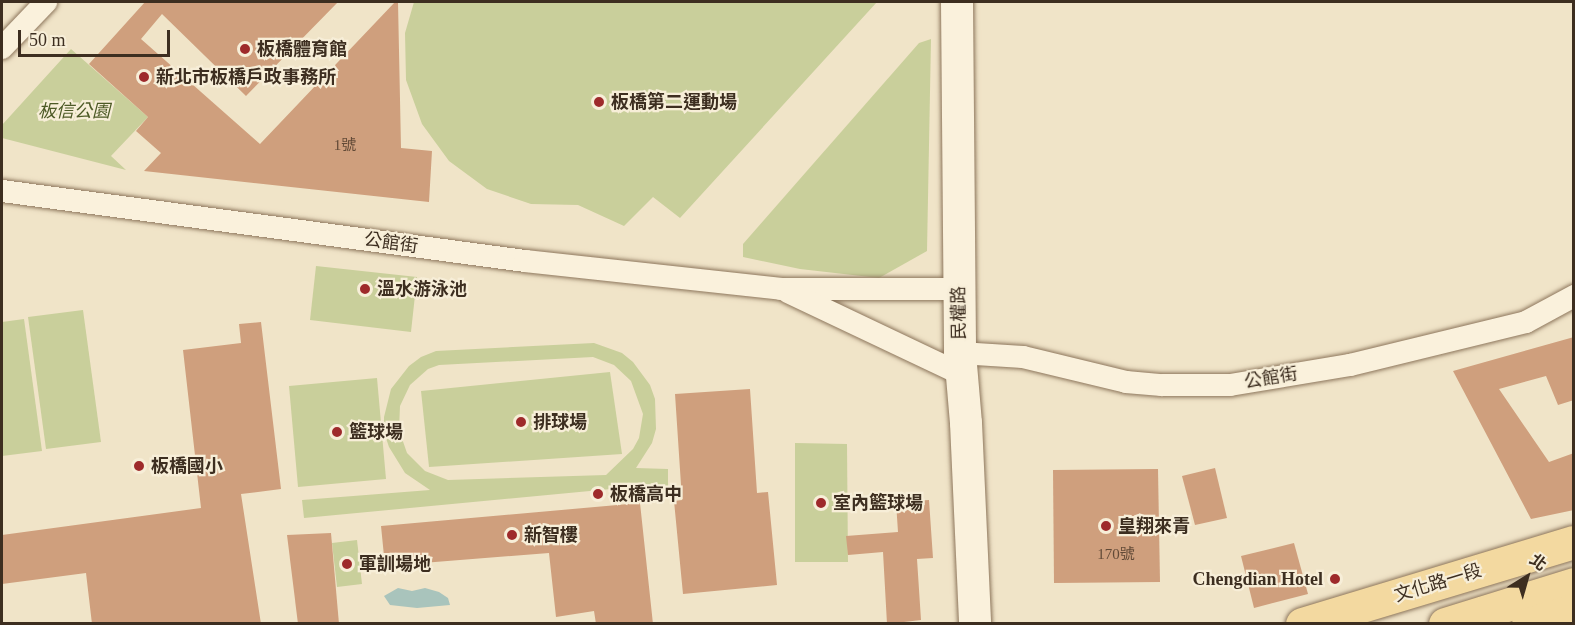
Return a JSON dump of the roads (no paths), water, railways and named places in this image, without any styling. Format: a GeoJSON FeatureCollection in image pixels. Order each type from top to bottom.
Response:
{"type":"FeatureCollection","features":[{"type":"Feature","properties":{"kind":"main road","name":"民權路"},"geometry":{"type":"LineString","coordinates":[[957,2],[960,364],[966,423],[975,624]]}},
{"type":"Feature","properties":{"kind":"main road","name":"文化路一段"},"geometry":{"type":"LineString","coordinates":[[1302,624],[1574,542]]}},
{"type":"Feature","properties":{"kind":"main road"},"geometry":{"type":"LineString","coordinates":[[1445,624],[1574,584]]}},
{"type":"Feature","properties":{"kind":"main road"},"geometry":{"type":"LineString","coordinates":[[1528,624],[1574,610]]}},
{"type":"Feature","properties":{"kind":"street"},"geometry":{"type":"LineString","coordinates":[[2,48],[46,2]]}},
{"type":"Feature","properties":{"kind":"street","name":"公館街"},"geometry":{"type":"LineString","coordinates":[[2,191],[525,261],[781,289]]}},
{"type":"Feature","properties":{"kind":"street"},"geometry":{"type":"LineString","coordinates":[[781,289],[959,289]]}},
{"type":"Feature","properties":{"kind":"street"},"geometry":{"type":"LineString","coordinates":[[781,289],[960,364]]}},
{"type":"Feature","properties":{"kind":"street","name":"公館街"},"geometry":{"type":"LineString","coordinates":[[960,364],[1023,357],[1126,381],[1162,385],[1230,385],[1350,365],[1526,322],[1574,296]]}},
{"type":"Feature","properties":{"kind":"water"},"geometry":{"type":"Polygon","coordinates":[[[398,588],[412,591],[425,588],[439,592],[448,598],[450,605],[417,608],[390,605],[384,596],[398,588]]]}},
{"type":"Feature","properties":{"kind":"place","name":"板橋體育館"},"geometry":{"type":"Point","coordinates":[245,49]}},
{"type":"Feature","properties":{"kind":"place","name":"新北市板橋戶政事務所"},"geometry":{"type":"Point","coordinates":[144,77]}},
{"type":"Feature","properties":{"kind":"place","name":"板橋第二運動場"},"geometry":{"type":"Point","coordinates":[599,102]}},
{"type":"Feature","properties":{"kind":"place","name":"溫水游泳池"},"geometry":{"type":"Point","coordinates":[365,289]}},
{"type":"Feature","properties":{"kind":"place","name":"排球場"},"geometry":{"type":"Point","coordinates":[521,422]}},
{"type":"Feature","properties":{"kind":"place","name":"籃球場"},"geometry":{"type":"Point","coordinates":[337,432]}},
{"type":"Feature","properties":{"kind":"place","name":"板橋國小"},"geometry":{"type":"Point","coordinates":[139,466]}},
{"type":"Feature","properties":{"kind":"place","name":"板橋高中"},"geometry":{"type":"Point","coordinates":[598,494]}},
{"type":"Feature","properties":{"kind":"place","name":"室內籃球場"},"geometry":{"type":"Point","coordinates":[821,503]}},
{"type":"Feature","properties":{"kind":"place","name":"皇翔來青"},"geometry":{"type":"Point","coordinates":[1106,526]}},
{"type":"Feature","properties":{"kind":"place","name":"新智樓"},"geometry":{"type":"Point","coordinates":[512,535]}},
{"type":"Feature","properties":{"kind":"place","name":"軍訓場地"},"geometry":{"type":"Point","coordinates":[347,564]}},
{"type":"Feature","properties":{"kind":"place","name":"Chengdian Hotel"},"geometry":{"type":"Point","coordinates":[1335,579]}},
{"type":"Feature","properties":{"kind":"park label","name":"板信公園"},"geometry":{"type":"Point","coordinates":[74,111]}}]}
